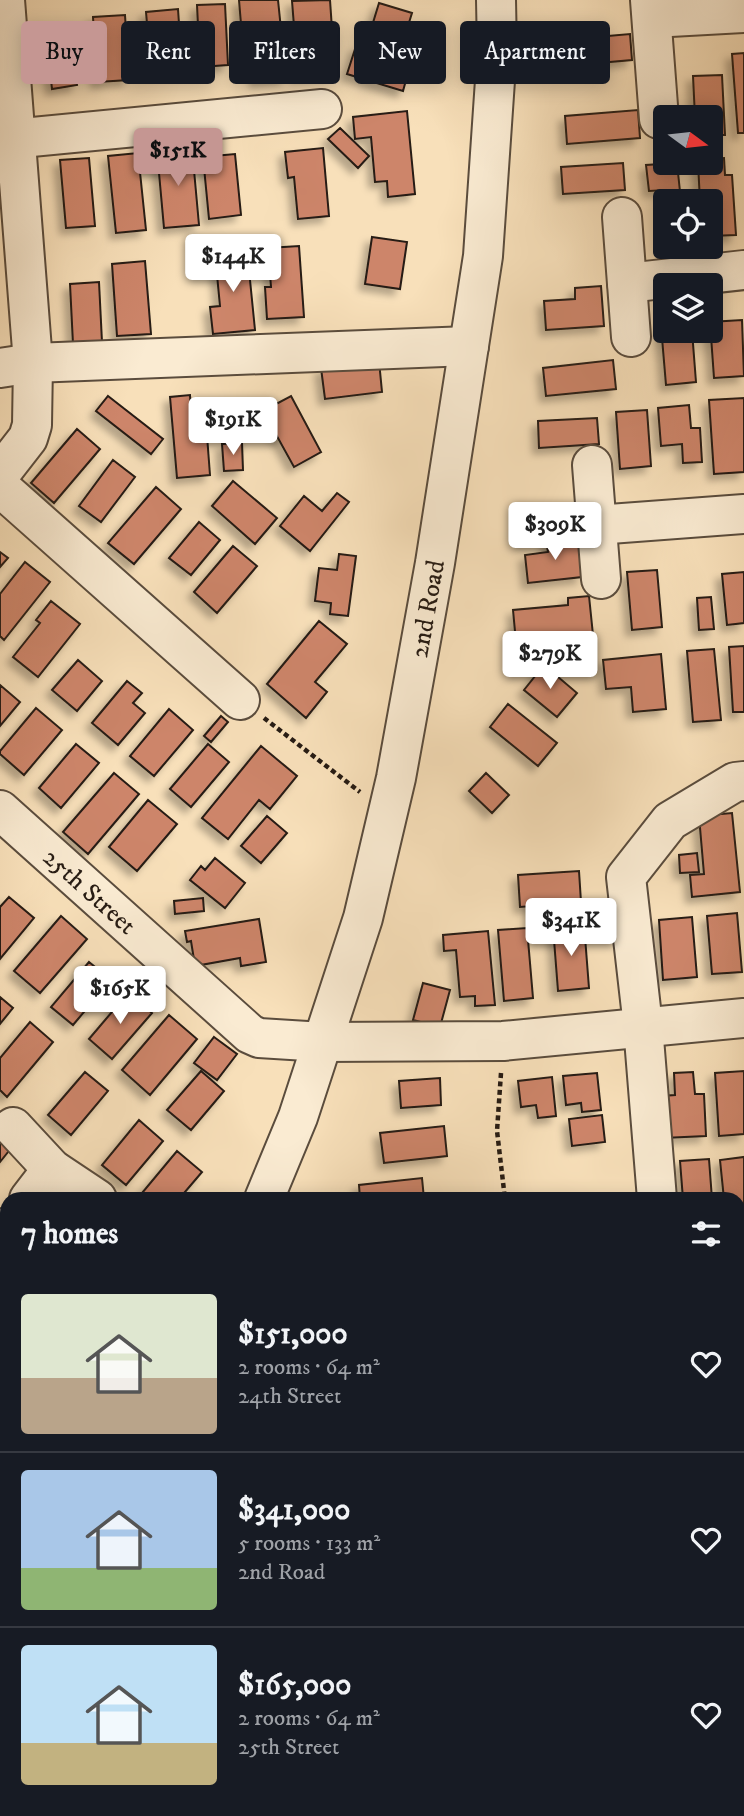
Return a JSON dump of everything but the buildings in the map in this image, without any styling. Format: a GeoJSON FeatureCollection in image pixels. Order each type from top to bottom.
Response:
{"type":"FeatureCollection","features":[{"type":"Feature","properties":{"kind":"street"},"geometry":{"type":"LineString","coordinates":[[0,474],[28,438],[32,425],[16,365],[5,0]]}},
{"type":"Feature","properties":{"kind":"street","name":"2nd Road"},"geometry":{"type":"LineString","coordinates":[[267,1192],[298,1117],[363,918],[388,814],[435,563],[482,256],[497,51],[496,0]]}},
{"type":"Feature","properties":{"kind":"street"},"geometry":{"type":"LineString","coordinates":[[658,105],[651,9],[744,13]]}},
{"type":"Feature","properties":{"kind":"street"},"geometry":{"type":"LineString","coordinates":[[8,139],[322,109]]}},
{"type":"Feature","properties":{"kind":"street"},"geometry":{"type":"LineString","coordinates":[[622,218],[631,337]]}},
{"type":"Feature","properties":{"kind":"street"},"geometry":{"type":"LineString","coordinates":[[627,283],[744,270]]}},
{"type":"Feature","properties":{"kind":"street"},"geometry":{"type":"LineString","coordinates":[[16,365],[469,346]]}},
{"type":"Feature","properties":{"kind":"street"},"geometry":{"type":"LineString","coordinates":[[592,465],[601,579]]}},
{"type":"Feature","properties":{"kind":"street"},"geometry":{"type":"LineString","coordinates":[[0,487],[240,700]]}},
{"type":"Feature","properties":{"kind":"street"},"geometry":{"type":"LineString","coordinates":[[597,525],[744,514]]}},
{"type":"Feature","properties":{"kind":"street"},"geometry":{"type":"LineString","coordinates":[[656,1192],[643,1026],[626,877],[670,821],[735,782],[744,781]]}},
{"type":"Feature","properties":{"kind":"street","name":"25th Street"},"geometry":{"type":"LineString","coordinates":[[0,810],[250,1034],[259,1038],[323,1042],[503,1041],[744,1018]]}},
{"type":"Feature","properties":{"kind":"street"},"geometry":{"type":"LineString","coordinates":[[13,1127],[52,1169],[86,1192]]}},
{"type":"Feature","properties":{"kind":"street"},"geometry":{"type":"LineString","coordinates":[[34,1192],[52,1169]]}},
{"type":"Feature","properties":{"kind":"path"},"geometry":{"type":"LineString","coordinates":[[240,700],[388,814]]}},
{"type":"Feature","properties":{"kind":"path"},"geometry":{"type":"LineString","coordinates":[[503,1041],[497,1130],[504,1192]]}}]}
